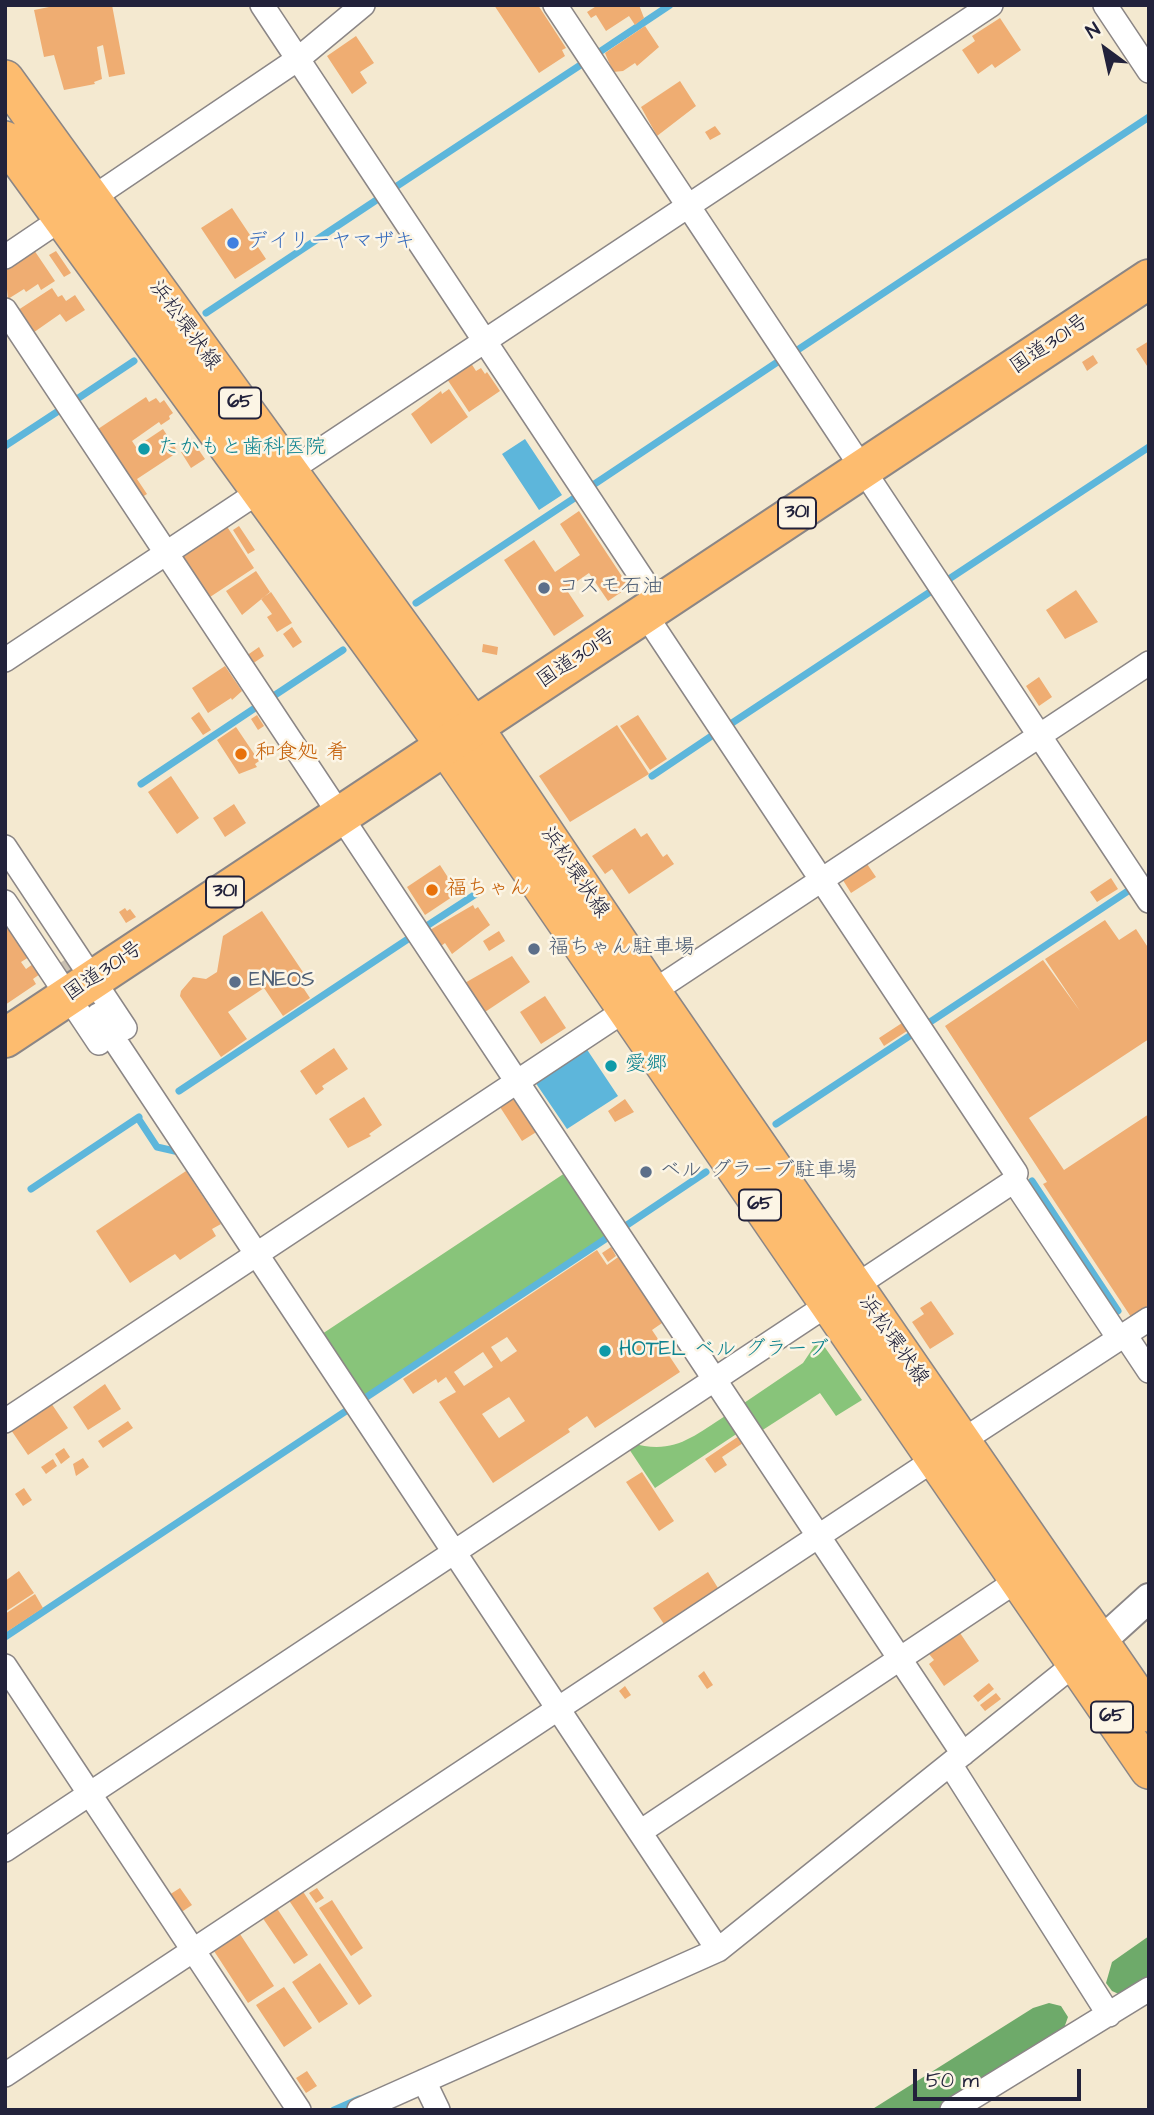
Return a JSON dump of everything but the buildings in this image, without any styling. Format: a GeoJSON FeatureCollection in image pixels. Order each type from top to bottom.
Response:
{"type":"FeatureCollection","features":[{"type":"Feature","properties":{"kind":"highway","name":"国道301号"},"geometry":{"type":"LineString","coordinates":[[5,1038],[1149,279]]}},
{"type":"Feature","properties":{"kind":"main road","name":"浜松環状線"},"geometry":{"type":"LineString","coordinates":[[5,79],[76,208],[459,737],[1088,1653],[1149,1770]]}},
{"type":"Feature","properties":{"kind":"main road","name":"浜松環状線"},"geometry":{"type":"LineString","coordinates":[[5,140],[76,208]]}},
{"type":"Feature","properties":{"kind":"main road","name":"浜松環状線"},"geometry":{"type":"LineString","coordinates":[[948,1450],[1018,1580],[1149,1713]]}},
{"type":"Feature","properties":{"kind":"street"},"geometry":{"type":"LineString","coordinates":[[5,1850],[1014,1181],[1016,1173],[821,880],[485,341],[262,5]]}},
{"type":"Feature","properties":{"kind":"street"},"geometry":{"type":"LineString","coordinates":[[5,257],[298,59],[363,5]]}},
{"type":"Feature","properties":{"kind":"street"},"geometry":{"type":"LineString","coordinates":[[555,5],[1149,901]]}},
{"type":"Feature","properties":{"kind":"street"},"geometry":{"type":"LineString","coordinates":[[5,660],[991,5]]}},
{"type":"Feature","properties":{"kind":"street"},"geometry":{"type":"LineString","coordinates":[[1105,5],[1149,71]]}},
{"type":"Feature","properties":{"kind":"street"},"geometry":{"type":"LineString","coordinates":[[5,310],[900,1659],[1109,2015]]}},
{"type":"Feature","properties":{"kind":"street"},"geometry":{"type":"LineString","coordinates":[[5,1420],[1149,663]]}},
{"type":"Feature","properties":{"kind":"street"},"geometry":{"type":"LineString","coordinates":[[5,847],[81,988]]}},
{"type":"Feature","properties":{"kind":"street"},"geometry":{"type":"LineString","coordinates":[[5,875],[718,1950]]}},
{"type":"Feature","properties":{"kind":"street"},"geometry":{"type":"LineString","coordinates":[[5,902],[81,988],[190,1125],[186,1147]]}},
{"type":"Feature","properties":{"kind":"street"},"geometry":{"type":"LineString","coordinates":[[1014,1181],[1149,1371]]}},
{"type":"Feature","properties":{"kind":"street"},"geometry":{"type":"LineString","coordinates":[[5,2075],[1149,1319]]}},
{"type":"Feature","properties":{"kind":"street"},"geometry":{"type":"LineString","coordinates":[[640,1832],[1018,1580]]}},
{"type":"Feature","properties":{"kind":"street"},"geometry":{"type":"LineString","coordinates":[[359,2110],[718,1950],[1088,1653],[1149,1598]]}},
{"type":"Feature","properties":{"kind":"street"},"geometry":{"type":"LineString","coordinates":[[5,1666],[299,2110]]}},
{"type":"Feature","properties":{"kind":"street"},"geometry":{"type":"LineString","coordinates":[[952,2110],[1149,1989]]}},
{"type":"Feature","properties":{"kind":"street"},"geometry":{"type":"LineString","coordinates":[[424,2081],[438,2110]]}},
{"type":"Feature","properties":{"kind":"green space"},"geometry":{"type":"Polygon","coordinates":[[[568,1171],[610,1234],[364,1397],[322,1334],[568,1171]]]}},
{"type":"Feature","properties":{"kind":"green space"},"geometry":{"type":"Polygon","coordinates":[[[819,1339],[862,1400],[836,1416],[820,1393],[758,1433],[743,1410],[744,1403],[803,1363],[819,1339]]]}},
{"type":"Feature","properties":{"kind":"green space"},"geometry":{"type":"Polygon","coordinates":[[[725,1416],[732,1417],[741,1431],[655,1488],[627,1446],[631,1443],[670,1446],[702,1431],[725,1416]]]}},
{"type":"Feature","properties":{"kind":"green space"},"geometry":{"type":"Polygon","coordinates":[[[1149,1936],[1149,1980],[1121,1995],[1112,1991],[1106,1983],[1112,1962],[1149,1936]]]}},
{"type":"Feature","properties":{"kind":"green space"},"geometry":{"type":"Polygon","coordinates":[[[1049,2003],[1061,2006],[1068,2017],[1063,2031],[1052,2042],[939,2110],[871,2110],[1033,2008],[1049,2003]]]}},
{"type":"Feature","properties":{"kind":"water"},"geometry":{"type":"Polygon","coordinates":[[[525,439],[562,495],[539,510],[502,454],[525,439]]]}},
{"type":"Feature","properties":{"kind":"water"},"geometry":{"type":"Polygon","coordinates":[[[586,1048],[618,1096],[567,1129],[535,1082],[586,1048]]]}},
{"type":"Feature","properties":{"kind":"waterway"},"geometry":{"type":"LineString","coordinates":[[598,53],[670,5]]}},
{"type":"Feature","properties":{"kind":"waterway"},"geometry":{"type":"LineString","coordinates":[[394,188],[582,64]]}},
{"type":"Feature","properties":{"kind":"waterway"},"geometry":{"type":"LineString","coordinates":[[796,351],[1149,117]]}},
{"type":"Feature","properties":{"kind":"waterway"},"geometry":{"type":"LineString","coordinates":[[206,313],[381,197]]}},
{"type":"Feature","properties":{"kind":"waterway"},"geometry":{"type":"LineString","coordinates":[[74,401],[134,361]]}},
{"type":"Feature","properties":{"kind":"waterway"},"geometry":{"type":"LineString","coordinates":[[590,487],[779,361]]}},
{"type":"Feature","properties":{"kind":"waterway"},"geometry":{"type":"LineString","coordinates":[[5,446],[63,408]]}},
{"type":"Feature","properties":{"kind":"waterway"},"geometry":{"type":"LineString","coordinates":[[949,579],[1149,447]]}},
{"type":"Feature","properties":{"kind":"waterway"},"geometry":{"type":"LineString","coordinates":[[416,603],[579,495]]}},
{"type":"Feature","properties":{"kind":"waterway"},"geometry":{"type":"LineString","coordinates":[[726,727],[930,592]]}},
{"type":"Feature","properties":{"kind":"waterway"},"geometry":{"type":"LineString","coordinates":[[272,697],[343,650]]}},
{"type":"Feature","properties":{"kind":"waterway"},"geometry":{"type":"LineString","coordinates":[[141,784],[258,706]]}},
{"type":"Feature","properties":{"kind":"waterway"},"geometry":{"type":"LineString","coordinates":[[652,776],[716,733]]}},
{"type":"Feature","properties":{"kind":"waterway"},"geometry":{"type":"LineString","coordinates":[[924,1026],[1128,891]]}},
{"type":"Feature","properties":{"kind":"waterway"},"geometry":{"type":"LineString","coordinates":[[425,927],[479,892]]}},
{"type":"Feature","properties":{"kind":"waterway"},"geometry":{"type":"LineString","coordinates":[[179,1091],[411,937]]}},
{"type":"Feature","properties":{"kind":"waterway"},"geometry":{"type":"LineString","coordinates":[[776,1124],[914,1033]]}},
{"type":"Feature","properties":{"kind":"waterway"},"geometry":{"type":"LineString","coordinates":[[31,1189],[139,1117]]}},
{"type":"Feature","properties":{"kind":"waterway"},"geometry":{"type":"LineString","coordinates":[[138,1118],[157,1147],[179,1152]]}},
{"type":"Feature","properties":{"kind":"waterway"},"geometry":{"type":"LineString","coordinates":[[624,1227],[706,1172]]}},
{"type":"Feature","properties":{"kind":"waterway"},"geometry":{"type":"LineString","coordinates":[[1032,1181],[1118,1311]]}},
{"type":"Feature","properties":{"kind":"waterway"},"geometry":{"type":"LineString","coordinates":[[362,1400],[610,1236]]}},
{"type":"Feature","properties":{"kind":"waterway"},"geometry":{"type":"LineString","coordinates":[[5,1637],[349,1409]]}},
{"type":"Feature","properties":{"kind":"waterway"},"geometry":{"type":"LineString","coordinates":[[334,2110],[359,2099]]}},
{"type":"Feature","properties":{"kind":"tunnel"},"geometry":{"type":"LineString","coordinates":[[63,961],[98,1015]]}},
{"type":"Feature","properties":{"kind":"place","name":"デイリーヤマザキ"},"geometry":{"type":"Point","coordinates":[233,243]}},
{"type":"Feature","properties":{"kind":"place","name":"たかもと歯科医院"},"geometry":{"type":"Point","coordinates":[144,449]}},
{"type":"Feature","properties":{"kind":"place","name":"コスモ石油"},"geometry":{"type":"Point","coordinates":[544,588]}},
{"type":"Feature","properties":{"kind":"place","name":"和食処 肴"},"geometry":{"type":"Point","coordinates":[241,754]}},
{"type":"Feature","properties":{"kind":"place","name":"福ちゃん"},"geometry":{"type":"Point","coordinates":[432,890]}},
{"type":"Feature","properties":{"kind":"place","name":"福ちゃん駐車場"},"geometry":{"type":"Point","coordinates":[534,949]}},
{"type":"Feature","properties":{"kind":"place","name":"ENEOS"},"geometry":{"type":"Point","coordinates":[235,982]}},
{"type":"Feature","properties":{"kind":"place","name":"愛郷"},"geometry":{"type":"Point","coordinates":[611,1066]}},
{"type":"Feature","properties":{"kind":"place","name":"ベル グラーブ駐車場"},"geometry":{"type":"Point","coordinates":[646,1172]}},
{"type":"Feature","properties":{"kind":"place","name":"HOTEL ベル グラーブ"},"geometry":{"type":"Point","coordinates":[605,1351]}}]}
